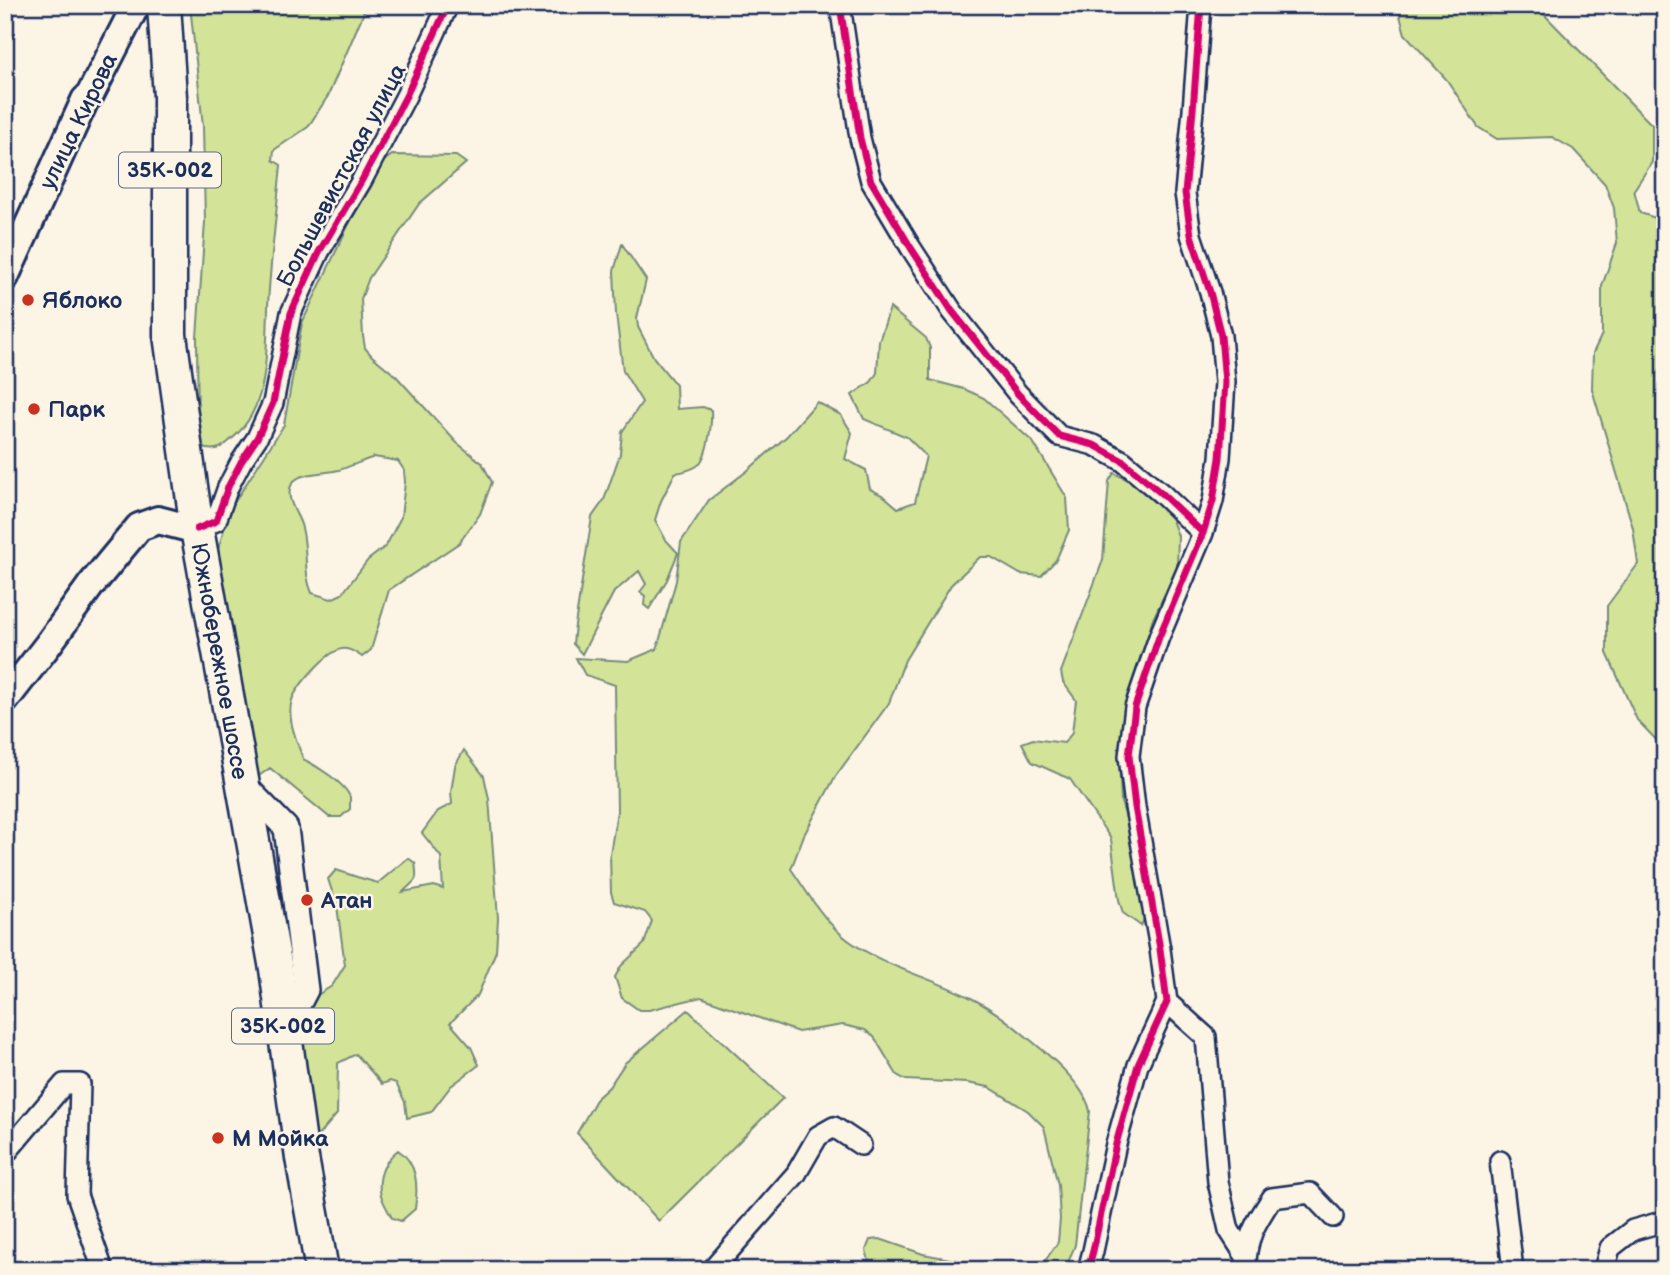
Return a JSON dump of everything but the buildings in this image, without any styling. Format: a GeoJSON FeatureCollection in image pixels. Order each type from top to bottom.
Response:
{"type":"FeatureCollection","features":[{"type":"Feature","properties":{"kind":"highway","name":"Южнобережное шоссе"},"geometry":{"type":"LineString","coordinates":[[155,5],[160,88],[160,318],[199,525],[275,969],[302,1158],[322,1270]]}},
{"type":"Feature","properties":{"kind":"highway","name":"Южнобережное шоссе"},"geometry":{"type":"LineString","coordinates":[[164,5],[170,97],[170,335],[291,1165],[310,1270]]}},
{"type":"Feature","properties":{"kind":"main road","name":"улица Кирова"},"geometry":{"type":"LineString","coordinates":[[5,277],[85,100],[136,5]]}},
{"type":"Feature","properties":{"kind":"main road"},"geometry":{"type":"LineString","coordinates":[[5,700],[91,585],[139,527],[158,520],[199,525]]}},
{"type":"Feature","properties":{"kind":"street","name":"Большевистская улица"},"geometry":{"type":"LineString","coordinates":[[199,525],[228,487],[257,438],[273,403],[291,313],[320,252],[406,96],[448,5]]}},
{"type":"Feature","properties":{"kind":"street"},"geometry":{"type":"LineString","coordinates":[[840,5],[860,138],[872,181],[951,311],[1018,394],[1059,436],[1094,445],[1123,461],[1203,533]]}},
{"type":"Feature","properties":{"kind":"street"},"geometry":{"type":"LineString","coordinates":[[1088,1270],[1116,1144],[1138,1065],[1167,1002],[1129,757],[1135,706],[1203,533],[1213,501],[1220,458],[1225,382],[1221,336],[1191,235],[1185,193],[1201,5]]}},
{"type":"Feature","properties":{"kind":"street"},"geometry":{"type":"LineString","coordinates":[[1167,1002],[1206,1037],[1218,1182],[1229,1230],[1246,1262]]}},
{"type":"Feature","properties":{"kind":"street"},"geometry":{"type":"LineString","coordinates":[[5,1154],[64,1084],[80,1084],[77,1195],[103,1270]]}},
{"type":"Feature","properties":{"kind":"street"},"geometry":{"type":"LineString","coordinates":[[712,1270],[796,1174],[818,1136],[834,1127],[861,1145]]}},
{"type":"Feature","properties":{"kind":"street"},"geometry":{"type":"LineString","coordinates":[[1500,1161],[1513,1270]]}},
{"type":"Feature","properties":{"kind":"street"},"geometry":{"type":"LineString","coordinates":[[1246,1262],[1255,1223],[1272,1198],[1310,1193],[1333,1217]]}},
{"type":"Feature","properties":{"kind":"street"},"geometry":{"type":"LineString","coordinates":[[1604,1270],[1610,1248],[1633,1230],[1665,1221]]}},
{"type":"Feature","properties":{"kind":"green space"},"geometry":{"type":"Polygon","coordinates":[[[190,5],[367,5],[328,96],[308,127],[274,150],[273,160],[281,165],[262,387],[247,423],[226,444],[212,450],[201,448],[198,438],[197,337],[205,222],[203,126],[190,5]]]}},
{"type":"Feature","properties":{"kind":"green space"},"geometry":{"type":"Polygon","coordinates":[[[1397,5],[1535,5],[1652,125],[1652,162],[1634,190],[1640,213],[1665,221],[1665,749],[1637,720],[1607,653],[1607,606],[1638,564],[1633,528],[1592,389],[1593,353],[1602,334],[1602,286],[1617,243],[1614,208],[1605,184],[1573,149],[1552,137],[1497,139],[1478,127],[1447,80],[1405,34],[1397,5]]]}},
{"type":"Feature","properties":{"kind":"green space"},"geometry":{"type":"Polygon","coordinates":[[[392,155],[456,156],[466,163],[419,204],[369,278],[361,299],[363,336],[365,348],[372,356],[396,376],[456,442],[482,463],[492,482],[480,514],[459,543],[389,590],[371,650],[362,657],[348,649],[336,651],[313,670],[292,700],[291,722],[303,759],[336,780],[350,797],[350,809],[341,817],[329,817],[270,768],[252,781],[217,553],[230,509],[284,425],[302,323],[376,167],[392,155]],[[374,457],[339,470],[306,475],[293,482],[290,498],[302,528],[307,578],[312,593],[331,599],[342,594],[368,560],[386,546],[401,517],[405,482],[404,470],[398,461],[374,457]]]}},
{"type":"Feature","properties":{"kind":"green space"},"geometry":{"type":"Polygon","coordinates":[[[622,244],[646,280],[637,318],[638,327],[654,358],[676,385],[677,409],[703,407],[711,410],[711,423],[707,448],[701,462],[692,469],[675,473],[655,520],[666,540],[678,553],[667,580],[649,609],[644,605],[645,596],[640,592],[646,584],[639,571],[614,592],[582,654],[573,644],[592,517],[604,500],[620,454],[622,432],[642,402],[623,371],[614,271],[622,244]]]}},
{"type":"Feature","properties":{"kind":"green space"},"geometry":{"type":"Polygon","coordinates":[[[890,308],[926,338],[930,348],[930,380],[964,389],[984,398],[1033,442],[1067,498],[1069,530],[1056,560],[1041,576],[1020,574],[991,557],[980,557],[951,585],[905,660],[889,703],[835,777],[804,835],[791,869],[824,916],[848,940],[894,966],[957,991],[992,1011],[1046,1053],[1079,1087],[1090,1111],[1075,1245],[1065,1270],[877,1270],[869,1261],[866,1250],[870,1240],[880,1239],[923,1254],[977,1264],[1036,1266],[1045,1261],[1058,1242],[1058,1185],[1044,1127],[1028,1111],[989,1087],[967,1083],[906,1080],[897,1075],[874,1037],[865,1030],[843,1025],[798,1032],[701,997],[639,1010],[622,998],[615,977],[621,966],[644,944],[652,921],[645,912],[614,902],[611,892],[610,854],[617,811],[615,685],[585,675],[576,658],[628,661],[657,649],[676,581],[681,542],[709,500],[787,436],[817,402],[841,415],[852,433],[845,459],[866,470],[870,489],[898,508],[915,502],[926,456],[907,437],[864,419],[852,395],[871,382],[877,373],[879,341],[890,308]]]}},
{"type":"Feature","properties":{"kind":"green space"},"geometry":{"type":"Polygon","coordinates":[[[1114,473],[1155,493],[1165,502],[1178,536],[1177,568],[1152,621],[1119,756],[1121,802],[1134,844],[1145,916],[1141,926],[1123,913],[1111,839],[1070,779],[1032,762],[1022,743],[1033,739],[1064,743],[1072,733],[1076,700],[1063,682],[1061,672],[1103,560],[1109,481],[1114,473]]]}},
{"type":"Feature","properties":{"kind":"green space"},"geometry":{"type":"Polygon","coordinates":[[[464,750],[484,776],[489,799],[498,918],[496,951],[478,995],[450,1023],[471,1047],[479,1065],[451,1086],[431,1112],[407,1118],[405,1102],[396,1083],[390,1081],[382,1084],[356,1054],[338,1063],[337,1114],[317,1137],[304,1129],[293,1054],[304,1009],[332,986],[345,965],[337,906],[328,879],[336,870],[378,883],[408,858],[415,863],[416,878],[403,892],[434,886],[443,889],[441,857],[422,833],[438,811],[452,804],[455,766],[464,750]]]}},
{"type":"Feature","properties":{"kind":"green space"},"geometry":{"type":"Polygon","coordinates":[[[688,1010],[783,1098],[659,1221],[577,1133],[597,1098],[609,1087],[625,1063],[688,1010]]]}},
{"type":"Feature","properties":{"kind":"green space"},"geometry":{"type":"Polygon","coordinates":[[[398,1150],[410,1162],[416,1184],[415,1209],[401,1221],[392,1218],[380,1191],[383,1168],[398,1150]]]}},
{"type":"Feature","properties":{"kind":"cycle path"},"geometry":{"type":"LineString","coordinates":[[197,529],[216,521],[228,487],[257,438],[273,403],[291,313],[319,252],[362,180],[406,96],[448,5]]}},
{"type":"Feature","properties":{"kind":"cycle path"},"geometry":{"type":"LineString","coordinates":[[840,5],[860,138],[871,181],[952,311],[1018,394],[1059,436],[1094,445],[1123,461],[1203,533]]}},
{"type":"Feature","properties":{"kind":"cycle path"},"geometry":{"type":"LineString","coordinates":[[1088,1270],[1116,1144],[1138,1065],[1167,1002],[1129,756],[1135,707],[1159,637],[1203,533],[1213,501],[1220,458],[1225,382],[1221,336],[1191,235],[1185,193],[1201,5]]}},
{"type":"Feature","properties":{"kind":"place","name":"Яблоко"},"geometry":{"type":"Point","coordinates":[28,300]}},
{"type":"Feature","properties":{"kind":"place","name":"Парк"},"geometry":{"type":"Point","coordinates":[34,409]}},
{"type":"Feature","properties":{"kind":"place","name":"Атан"},"geometry":{"type":"Point","coordinates":[307,900]}},
{"type":"Feature","properties":{"kind":"place","name":"М Мойка"},"geometry":{"type":"Point","coordinates":[218,1138]}}]}
